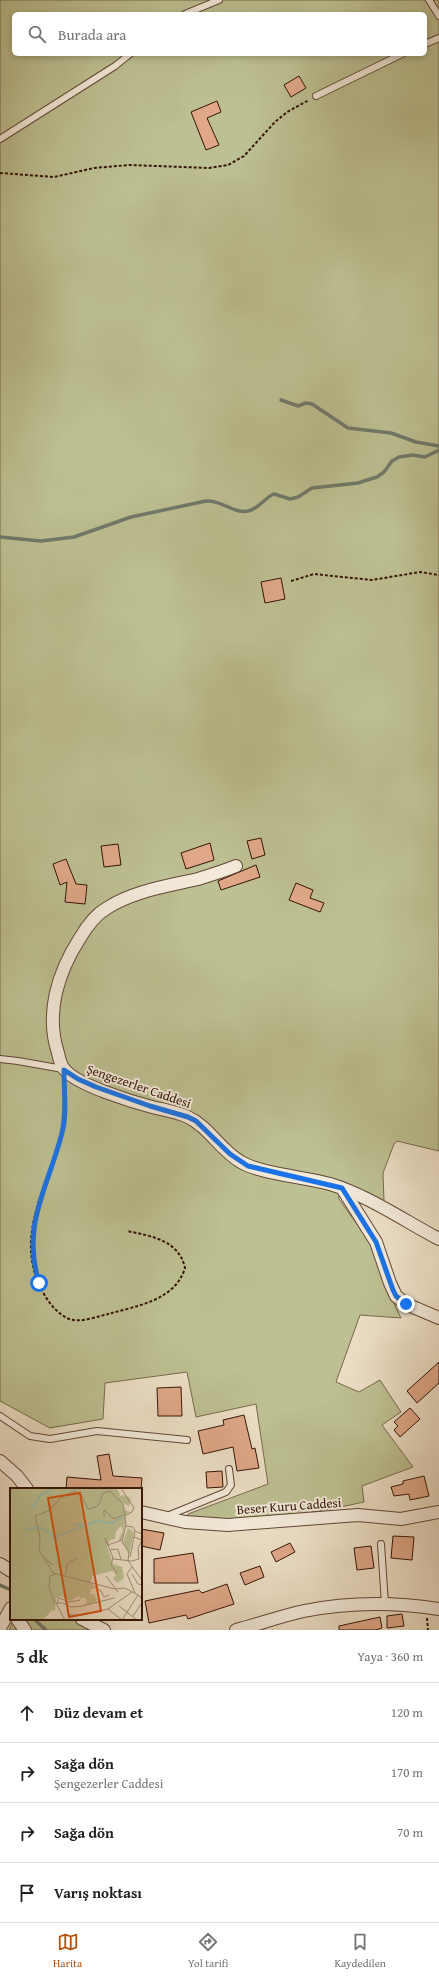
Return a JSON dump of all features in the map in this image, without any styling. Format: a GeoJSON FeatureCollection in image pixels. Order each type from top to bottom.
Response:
{"type":"FeatureCollection","features":[{"type":"Feature","properties":{"kind":"street"},"geometry":{"type":"LineString","coordinates":[[64,1070],[55,1043],[53,1029],[54,999],[61,973],[67,960],[91,922],[106,908],[128,898],[211,875],[236,866]]}},
{"type":"Feature","properties":{"kind":"street","name":"Şengezerler Caddesi"},"geometry":{"type":"LineString","coordinates":[[64,1070],[78,1079],[96,1087],[150,1106],[188,1117],[196,1121],[230,1154],[248,1166],[342,1188],[393,1212],[439,1238]]}},
{"type":"Feature","properties":{"kind":"street"},"geometry":{"type":"LineString","coordinates":[[342,1188],[376,1242],[396,1296],[406,1304],[439,1318]]}},
{"type":"Feature","properties":{"kind":"street"},"geometry":{"type":"LineString","coordinates":[[0,1461],[18,1476],[26,1488]]}},
{"type":"Feature","properties":{"kind":"street","name":"Beser Kuru Caddesi"},"geometry":{"type":"LineString","coordinates":[[142,1512],[185,1522],[228,1525],[358,1515],[401,1519],[439,1512]]}},
{"type":"Feature","properties":{"kind":"street"},"geometry":{"type":"LineString","coordinates":[[0,1564],[10,1570]]}},
{"type":"Feature","properties":{"kind":"street"},"geometry":{"type":"LineString","coordinates":[[236,1630],[304,1611],[355,1604],[385,1604],[439,1609]]}},
{"type":"Feature","properties":{"kind":"street"},"geometry":{"type":"LineString","coordinates":[[0,1628],[10,1615]]}},
{"type":"Feature","properties":{"kind":"street"},"geometry":{"type":"LineString","coordinates":[[18,1620],[25,1630]]}},
{"type":"Feature","properties":{"kind":"street"},"geometry":{"type":"LineString","coordinates":[[84,1620],[104,1630]]}},
{"type":"Feature","properties":{"kind":"lane"},"geometry":{"type":"LineString","coordinates":[[190,12],[219,0]]}},
{"type":"Feature","properties":{"kind":"lane"},"geometry":{"type":"LineString","coordinates":[[429,0],[439,16]]}},
{"type":"Feature","properties":{"kind":"lane"},"geometry":{"type":"LineString","coordinates":[[427,43],[439,38]]}},
{"type":"Feature","properties":{"kind":"lane"},"geometry":{"type":"LineString","coordinates":[[0,139],[115,66],[128,56]]}},
{"type":"Feature","properties":{"kind":"lane"},"geometry":{"type":"LineString","coordinates":[[316,96],[398,56]]}},
{"type":"Feature","properties":{"kind":"lane"},"geometry":{"type":"LineString","coordinates":[[0,1059],[18,1060],[64,1070]]}},
{"type":"Feature","properties":{"kind":"lane"},"geometry":{"type":"LineString","coordinates":[[0,1416],[30,1436],[50,1439],[97,1431],[187,1440]]}},
{"type":"Feature","properties":{"kind":"lane"},"geometry":{"type":"LineString","coordinates":[[162,1518],[226,1492],[231,1484],[229,1469]]}},
{"type":"Feature","properties":{"kind":"lane"},"geometry":{"type":"LineString","coordinates":[[381,1544],[385,1604]]}},
{"type":"Feature","properties":{"kind":"path"},"geometry":{"type":"LineString","coordinates":[[0,173],[54,176],[94,168],[129,165],[208,168],[228,165],[244,156],[287,112],[316,96]]}},
{"type":"Feature","properties":{"kind":"path"},"geometry":{"type":"LineString","coordinates":[[291,581],[314,574],[372,580],[420,572],[439,575]]}},
{"type":"Feature","properties":{"kind":"path"},"geometry":{"type":"LineString","coordinates":[[64,1070],[62,1133],[36,1215],[32,1248],[33,1265],[39,1283],[56,1312],[68,1319],[79,1320],[93,1318],[147,1303],[161,1296],[178,1282],[185,1268],[178,1251],[157,1238],[127,1231]]}},
{"type":"Feature","properties":{"kind":"green space"},"geometry":{"type":"Polygon","coordinates":[[[0,0],[439,0],[439,1151],[397,1141],[394,1144],[383,1173],[384,1201],[338,1180],[339,1199],[372,1245],[383,1280],[401,1318],[360,1315],[336,1382],[359,1392],[380,1380],[401,1412],[382,1425],[413,1467],[362,1486],[364,1502],[321,1511],[276,1517],[231,1520],[209,1519],[187,1516],[188,1514],[268,1484],[256,1404],[196,1417],[187,1372],[105,1383],[103,1419],[50,1428],[0,1401],[0,0]]]}},
{"type":"Feature","properties":{"kind":"green space"},"geometry":{"type":"Polygon","coordinates":[[[14,1620],[74,1620],[93,1630],[9,1630],[14,1620]]]}},
{"type":"Feature","properties":{"kind":"building"},"geometry":{"type":"Polygon","coordinates":[[[299,76],[306,88],[291,97],[284,85],[299,76]]]}},
{"type":"Feature","properties":{"kind":"building"},"geometry":{"type":"Polygon","coordinates":[[[217,101],[221,112],[207,118],[219,145],[206,150],[191,112],[217,101]]]}},
{"type":"Feature","properties":{"kind":"building"},"geometry":{"type":"Polygon","coordinates":[[[281,578],[285,599],[265,603],[261,582],[281,578]]]}},
{"type":"Feature","properties":{"kind":"building"},"geometry":{"type":"Polygon","coordinates":[[[261,838],[265,855],[252,859],[247,841],[261,838]]]}},
{"type":"Feature","properties":{"kind":"building"},"geometry":{"type":"Polygon","coordinates":[[[210,843],[214,860],[186,869],[181,853],[210,843]]]}},
{"type":"Feature","properties":{"kind":"building"},"geometry":{"type":"Polygon","coordinates":[[[118,844],[121,865],[104,867],[101,846],[118,844]]]}},
{"type":"Feature","properties":{"kind":"building"},"geometry":{"type":"Polygon","coordinates":[[[66,859],[76,884],[87,885],[85,904],[65,902],[67,882],[60,885],[53,864],[66,859]]]}},
{"type":"Feature","properties":{"kind":"building"},"geometry":{"type":"Polygon","coordinates":[[[256,865],[260,877],[221,890],[218,881],[256,865]]]}},
{"type":"Feature","properties":{"kind":"building"},"geometry":{"type":"Polygon","coordinates":[[[296,883],[313,890],[310,898],[324,903],[320,912],[289,900],[296,883]]]}},
{"type":"Feature","properties":{"kind":"building"},"geometry":{"type":"Polygon","coordinates":[[[439,1362],[439,1383],[417,1403],[407,1391],[439,1362]]]}},
{"type":"Feature","properties":{"kind":"building"},"geometry":{"type":"Polygon","coordinates":[[[181,1387],[182,1416],[158,1416],[157,1388],[181,1387]]]}},
{"type":"Feature","properties":{"kind":"building"},"geometry":{"type":"Polygon","coordinates":[[[410,1408],[420,1419],[400,1437],[394,1430],[398,1426],[394,1422],[410,1408]]]}},
{"type":"Feature","properties":{"kind":"building"},"geometry":{"type":"Polygon","coordinates":[[[244,1415],[252,1449],[255,1448],[259,1468],[237,1471],[233,1447],[203,1454],[198,1431],[224,1425],[223,1420],[244,1415]]]}},
{"type":"Feature","properties":{"kind":"building"},"geometry":{"type":"Polygon","coordinates":[[[109,1454],[113,1476],[142,1478],[141,1488],[66,1488],[67,1477],[101,1480],[97,1456],[109,1454]]]}},
{"type":"Feature","properties":{"kind":"building"},"geometry":{"type":"Polygon","coordinates":[[[222,1471],[223,1487],[207,1488],[206,1472],[222,1471]]]}},
{"type":"Feature","properties":{"kind":"building"},"geometry":{"type":"Polygon","coordinates":[[[424,1476],[429,1496],[410,1500],[409,1494],[394,1496],[391,1487],[403,1484],[403,1481],[424,1476]]]}},
{"type":"Feature","properties":{"kind":"building"},"geometry":{"type":"Polygon","coordinates":[[[142,1529],[164,1533],[160,1550],[142,1546],[142,1529]]]}},
{"type":"Feature","properties":{"kind":"building"},"geometry":{"type":"Polygon","coordinates":[[[393,1536],[414,1537],[412,1560],[391,1558],[393,1536]]]}},
{"type":"Feature","properties":{"kind":"building"},"geometry":{"type":"Polygon","coordinates":[[[290,1543],[295,1552],[276,1562],[271,1552],[290,1543]]]}},
{"type":"Feature","properties":{"kind":"building"},"geometry":{"type":"Polygon","coordinates":[[[371,1546],[374,1568],[357,1570],[354,1548],[371,1546]]]}},
{"type":"Feature","properties":{"kind":"building"},"geometry":{"type":"Polygon","coordinates":[[[193,1553],[198,1583],[154,1583],[154,1559],[193,1553]]]}},
{"type":"Feature","properties":{"kind":"building"},"geometry":{"type":"Polygon","coordinates":[[[260,1566],[264,1577],[245,1585],[240,1573],[260,1566]]]}},
{"type":"Feature","properties":{"kind":"building"},"geometry":{"type":"Polygon","coordinates":[[[227,1584],[234,1604],[188,1619],[186,1615],[149,1623],[145,1601],[199,1590],[202,1593],[227,1584]]]}},
{"type":"Feature","properties":{"kind":"building"},"geometry":{"type":"Polygon","coordinates":[[[402,1614],[404,1626],[387,1628],[387,1616],[402,1614]]]}},
{"type":"Feature","properties":{"kind":"building"},"geometry":{"type":"Polygon","coordinates":[[[380,1617],[382,1628],[376,1630],[339,1630],[339,1626],[380,1617]]]}},
{"type":"Feature","properties":{"kind":"waterway"},"geometry":{"type":"LineString","coordinates":[[281,400],[298,406],[306,403],[312,404],[348,428],[391,433],[416,442],[439,446]]}},
{"type":"Feature","properties":{"kind":"waterway"},"geometry":{"type":"LineString","coordinates":[[0,537],[41,541],[74,537],[131,517],[206,501],[212,501],[238,511],[248,511],[252,510],[274,494],[290,499],[298,497],[312,488],[358,483],[377,477],[384,472],[392,461],[399,457],[413,455],[425,457],[439,450]]}},
{"type":"Feature","properties":{"kind":"waterway"},"geometry":{"type":"LineString","coordinates":[[0,1585],[10,1590]]}},
{"type":"Feature","properties":{"kind":"waterway"},"geometry":{"type":"LineString","coordinates":[[35,1620],[46,1630]]}},
{"type":"Feature","properties":{"kind":"route"},"geometry":{"type":"LineString","coordinates":[[39,1283],[33,1265],[32,1233],[36,1215],[62,1133],[64,1111],[64,1070],[85,1083],[196,1121],[230,1154],[248,1166],[314,1180],[342,1188],[376,1242],[396,1296],[406,1304]]}}]}
